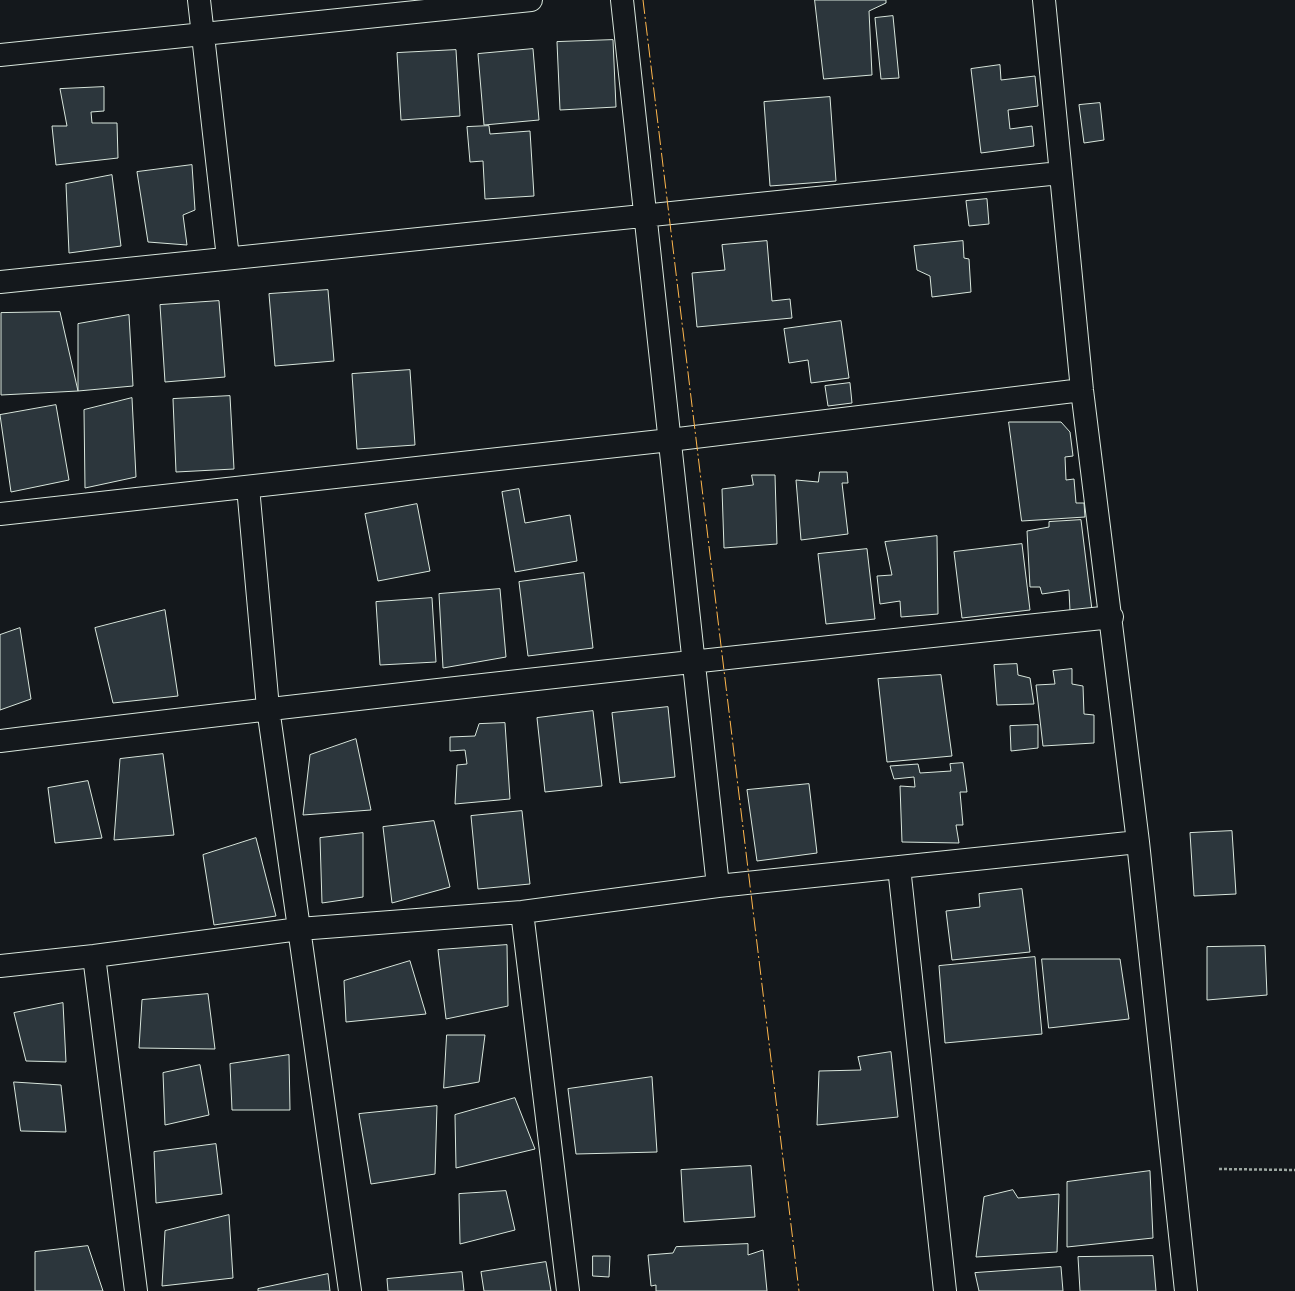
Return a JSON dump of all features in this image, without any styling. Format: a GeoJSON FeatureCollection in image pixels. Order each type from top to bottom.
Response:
{"type":"FeatureCollection","features":[{"type":"Feature","properties":{"kind":"street"},"geometry":{"type":"LineString","coordinates":[[199,0],[228,258]]}},
{"type":"Feature","properties":{"kind":"street"},"geometry":{"type":"LineString","coordinates":[[0,55],[531,0]]}},
{"type":"Feature","properties":{"kind":"street"},"geometry":{"type":"LineString","coordinates":[[622,0],[718,886]]}},
{"type":"Feature","properties":{"kind":"street"},"geometry":{"type":"LineString","coordinates":[[1044,0],[1082,390],[1112,617],[1138,842],[1186,1291]]}},
{"type":"Feature","properties":{"kind":"street"},"geometry":{"type":"LineString","coordinates":[[0,282],[1060,173]]}},
{"type":"Feature","properties":{"kind":"street"},"geometry":{"type":"LineString","coordinates":[[0,514],[670,440],[1082,390]]}},
{"type":"Feature","properties":{"kind":"street"},"geometry":{"type":"LineString","coordinates":[[248,487],[268,708],[350,1291]]}},
{"type":"Feature","properties":{"kind":"street"},"geometry":{"type":"LineString","coordinates":[[0,741],[268,708],[1112,617]]}},
{"type":"Feature","properties":{"kind":"street"},"geometry":{"type":"LineString","coordinates":[[0,966],[94,956],[299,929],[522,912],[718,886],[1138,842]]}},
{"type":"Feature","properties":{"kind":"street"},"geometry":{"type":"LineString","coordinates":[[899,867],[945,1291]]}},
{"type":"Feature","properties":{"kind":"street"},"geometry":{"type":"LineString","coordinates":[[522,912],[568,1291]]}},
{"type":"Feature","properties":{"kind":"street"},"geometry":{"type":"LineString","coordinates":[[94,956],[136,1291]]}},
{"type":"Feature","properties":{"kind":"path"},"geometry":{"type":"LineString","coordinates":[[1219,1169],[1295,1170]]}},
{"type":"Feature","properties":{"kind":"building"},"geometry":{"type":"Polygon","coordinates":[[[815,0],[886,0],[886,3],[869,11],[872,75],[824,79],[815,0]]]}},
{"type":"Feature","properties":{"kind":"building"},"geometry":{"type":"Polygon","coordinates":[[[893,16],[899,78],[881,79],[875,18],[893,16]]]}},
{"type":"Feature","properties":{"kind":"building"},"geometry":{"type":"Polygon","coordinates":[[[613,40],[616,107],[560,110],[557,42],[613,40]]]}},
{"type":"Feature","properties":{"kind":"building"},"geometry":{"type":"Polygon","coordinates":[[[533,49],[539,120],[484,125],[478,54],[533,49]]]}},
{"type":"Feature","properties":{"kind":"building"},"geometry":{"type":"Polygon","coordinates":[[[456,50],[460,116],[401,120],[397,53],[456,50]]]}},
{"type":"Feature","properties":{"kind":"building"},"geometry":{"type":"Polygon","coordinates":[[[1000,65],[1001,80],[1035,76],[1038,106],[1008,110],[1010,129],[1032,126],[1034,146],[981,153],[971,69],[1000,65]]]}},
{"type":"Feature","properties":{"kind":"building"},"geometry":{"type":"Polygon","coordinates":[[[104,87],[104,111],[91,112],[92,123],[117,123],[118,158],[56,165],[52,126],[67,126],[60,89],[104,87]]]}},
{"type":"Feature","properties":{"kind":"building"},"geometry":{"type":"Polygon","coordinates":[[[830,97],[836,181],[770,186],[764,102],[830,97]]]}},
{"type":"Feature","properties":{"kind":"building"},"geometry":{"type":"Polygon","coordinates":[[[1100,103],[1104,140],[1084,143],[1079,105],[1100,103]]]}},
{"type":"Feature","properties":{"kind":"building"},"geometry":{"type":"Polygon","coordinates":[[[489,126],[490,134],[530,131],[534,196],[485,199],[483,161],[470,162],[467,127],[489,126]]]}},
{"type":"Feature","properties":{"kind":"building"},"geometry":{"type":"Polygon","coordinates":[[[192,165],[195,210],[183,215],[187,245],[148,242],[137,172],[192,165]]]}},
{"type":"Feature","properties":{"kind":"building"},"geometry":{"type":"Polygon","coordinates":[[[112,175],[121,246],[69,253],[66,184],[112,175]]]}},
{"type":"Feature","properties":{"kind":"building"},"geometry":{"type":"Polygon","coordinates":[[[987,199],[989,224],[969,226],[966,201],[987,199]]]}},
{"type":"Feature","properties":{"kind":"building"},"geometry":{"type":"Polygon","coordinates":[[[767,241],[772,301],[790,299],[792,318],[697,327],[692,273],[725,270],[722,245],[767,241]]]}},
{"type":"Feature","properties":{"kind":"building"},"geometry":{"type":"Polygon","coordinates":[[[963,241],[964,258],[969,259],[971,292],[932,297],[930,276],[917,270],[914,246],[963,241]]]}},
{"type":"Feature","properties":{"kind":"building"},"geometry":{"type":"Polygon","coordinates":[[[328,290],[334,361],[275,366],[269,294],[328,290]]]}},
{"type":"Feature","properties":{"kind":"building"},"geometry":{"type":"Polygon","coordinates":[[[219,301],[225,377],[165,382],[160,305],[219,301]]]}},
{"type":"Feature","properties":{"kind":"building"},"geometry":{"type":"Polygon","coordinates":[[[60,312],[78,391],[1,395],[1,313],[60,312]]]}},
{"type":"Feature","properties":{"kind":"building"},"geometry":{"type":"Polygon","coordinates":[[[129,315],[133,386],[78,391],[78,324],[129,315]]]}},
{"type":"Feature","properties":{"kind":"building"},"geometry":{"type":"Polygon","coordinates":[[[841,321],[849,378],[811,383],[808,360],[789,363],[784,329],[841,321]]]}},
{"type":"Feature","properties":{"kind":"building"},"geometry":{"type":"Polygon","coordinates":[[[410,370],[415,445],[357,449],[352,374],[410,370]]]}},
{"type":"Feature","properties":{"kind":"building"},"geometry":{"type":"Polygon","coordinates":[[[850,383],[852,403],[828,406],[825,386],[850,383]]]}},
{"type":"Feature","properties":{"kind":"building"},"geometry":{"type":"Polygon","coordinates":[[[230,396],[234,469],[176,472],[173,399],[230,396]]]}},
{"type":"Feature","properties":{"kind":"building"},"geometry":{"type":"Polygon","coordinates":[[[132,398],[136,477],[85,488],[84,410],[132,398]]]}},
{"type":"Feature","properties":{"kind":"building"},"geometry":{"type":"Polygon","coordinates":[[[56,405],[69,480],[11,492],[0,415],[56,405]]]}},
{"type":"Feature","properties":{"kind":"building"},"geometry":{"type":"Polygon","coordinates":[[[1009,422],[1061,422],[1070,432],[1073,456],[1065,457],[1066,480],[1074,479],[1076,503],[1084,503],[1085,517],[1022,521],[1009,422]]]}},
{"type":"Feature","properties":{"kind":"building"},"geometry":{"type":"Polygon","coordinates":[[[820,472],[847,472],[848,483],[842,483],[848,534],[801,540],[796,480],[818,482],[820,472]]]}},
{"type":"Feature","properties":{"kind":"building"},"geometry":{"type":"Polygon","coordinates":[[[752,475],[775,475],[777,544],[724,548],[722,489],[753,485],[752,475]]]}},
{"type":"Feature","properties":{"kind":"building"},"geometry":{"type":"Polygon","coordinates":[[[519,489],[525,523],[570,515],[577,561],[515,572],[502,492],[519,489]]]}},
{"type":"Feature","properties":{"kind":"building"},"geometry":{"type":"Polygon","coordinates":[[[417,504],[430,571],[378,581],[365,514],[417,504]]]}},
{"type":"Feature","properties":{"kind":"building"},"geometry":{"type":"Polygon","coordinates":[[[1081,520],[1092,610],[1070,611],[1069,590],[1042,594],[1040,587],[1030,587],[1027,531],[1049,527],[1049,522],[1081,520]]]}},
{"type":"Feature","properties":{"kind":"building"},"geometry":{"type":"Polygon","coordinates":[[[937,536],[938,614],[901,617],[900,601],[880,604],[877,576],[892,575],[885,542],[937,536]]]}},
{"type":"Feature","properties":{"kind":"building"},"geometry":{"type":"Polygon","coordinates":[[[1022,544],[1030,610],[962,618],[954,552],[1022,544]]]}},
{"type":"Feature","properties":{"kind":"building"},"geometry":{"type":"Polygon","coordinates":[[[867,549],[875,619],[826,624],[818,554],[867,549]]]}},
{"type":"Feature","properties":{"kind":"building"},"geometry":{"type":"Polygon","coordinates":[[[584,573],[593,648],[528,656],[519,582],[584,573]]]}},
{"type":"Feature","properties":{"kind":"building"},"geometry":{"type":"Polygon","coordinates":[[[500,589],[506,657],[443,668],[439,594],[500,589]]]}},
{"type":"Feature","properties":{"kind":"building"},"geometry":{"type":"Polygon","coordinates":[[[432,598],[436,662],[380,665],[376,602],[432,598]]]}},
{"type":"Feature","properties":{"kind":"building"},"geometry":{"type":"Polygon","coordinates":[[[165,610],[178,696],[113,703],[95,628],[165,610]]]}},
{"type":"Feature","properties":{"kind":"building"},"geometry":{"type":"Polygon","coordinates":[[[20,628],[31,699],[0,710],[0,635],[20,628]]]}},
{"type":"Feature","properties":{"kind":"building"},"geometry":{"type":"Polygon","coordinates":[[[1017,664],[1018,675],[1030,678],[1034,704],[997,705],[994,665],[1017,664]]]}},
{"type":"Feature","properties":{"kind":"building"},"geometry":{"type":"Polygon","coordinates":[[[1072,669],[1072,684],[1083,686],[1084,714],[1094,715],[1094,743],[1043,746],[1036,685],[1055,684],[1053,671],[1072,669]]]}},
{"type":"Feature","properties":{"kind":"building"},"geometry":{"type":"Polygon","coordinates":[[[941,675],[952,756],[887,762],[878,679],[941,675]]]}},
{"type":"Feature","properties":{"kind":"building"},"geometry":{"type":"Polygon","coordinates":[[[668,707],[675,777],[620,783],[612,713],[668,707]]]}},
{"type":"Feature","properties":{"kind":"building"},"geometry":{"type":"Polygon","coordinates":[[[593,711],[602,786],[545,792],[537,718],[593,711]]]}},
{"type":"Feature","properties":{"kind":"building"},"geometry":{"type":"Polygon","coordinates":[[[505,723],[510,799],[455,804],[457,765],[467,764],[465,750],[450,751],[450,737],[475,736],[479,724],[505,723]]]}},
{"type":"Feature","properties":{"kind":"building"},"geometry":{"type":"Polygon","coordinates":[[[1038,725],[1038,748],[1011,751],[1010,726],[1038,725]]]}},
{"type":"Feature","properties":{"kind":"building"},"geometry":{"type":"Polygon","coordinates":[[[356,739],[371,810],[303,815],[310,755],[356,739]]]}},
{"type":"Feature","properties":{"kind":"building"},"geometry":{"type":"Polygon","coordinates":[[[163,754],[174,835],[114,840],[120,759],[163,754]]]}},
{"type":"Feature","properties":{"kind":"building"},"geometry":{"type":"Polygon","coordinates":[[[963,763],[967,792],[960,792],[963,825],[956,825],[959,843],[902,842],[900,786],[915,787],[914,777],[894,779],[890,766],[918,764],[920,773],[951,771],[950,764],[963,763]]]}},
{"type":"Feature","properties":{"kind":"building"},"geometry":{"type":"Polygon","coordinates":[[[88,781],[102,838],[55,843],[48,788],[88,781]]]}},
{"type":"Feature","properties":{"kind":"building"},"geometry":{"type":"Polygon","coordinates":[[[809,784],[817,853],[757,861],[747,790],[809,784]]]}},
{"type":"Feature","properties":{"kind":"building"},"geometry":{"type":"Polygon","coordinates":[[[522,811],[530,884],[478,889],[471,816],[522,811]]]}},
{"type":"Feature","properties":{"kind":"building"},"geometry":{"type":"Polygon","coordinates":[[[434,821],[450,887],[392,903],[383,827],[434,821]]]}},
{"type":"Feature","properties":{"kind":"building"},"geometry":{"type":"Polygon","coordinates":[[[1232,831],[1236,894],[1194,896],[1190,833],[1232,831]]]}},
{"type":"Feature","properties":{"kind":"building"},"geometry":{"type":"Polygon","coordinates":[[[363,833],[363,897],[322,903],[320,838],[363,833]]]}},
{"type":"Feature","properties":{"kind":"building"},"geometry":{"type":"Polygon","coordinates":[[[256,838],[276,916],[214,925],[203,855],[256,838]]]}},
{"type":"Feature","properties":{"kind":"building"},"geometry":{"type":"Polygon","coordinates":[[[1022,889],[1030,952],[952,960],[946,911],[980,907],[979,894],[1022,889]]]}},
{"type":"Feature","properties":{"kind":"building"},"geometry":{"type":"Polygon","coordinates":[[[507,945],[508,1006],[446,1019],[438,950],[507,945]]]}},
{"type":"Feature","properties":{"kind":"building"},"geometry":{"type":"Polygon","coordinates":[[[1265,946],[1267,995],[1207,1000],[1207,947],[1265,946]]]}},
{"type":"Feature","properties":{"kind":"building"},"geometry":{"type":"Polygon","coordinates":[[[1035,957],[1042,1034],[945,1043],[939,966],[1035,957]]]}},
{"type":"Feature","properties":{"kind":"building"},"geometry":{"type":"Polygon","coordinates":[[[1042,959],[1120,959],[1129,1019],[1049,1028],[1042,959]]]}},
{"type":"Feature","properties":{"kind":"building"},"geometry":{"type":"Polygon","coordinates":[[[410,961],[426,1014],[346,1022],[344,981],[410,961]]]}},
{"type":"Feature","properties":{"kind":"building"},"geometry":{"type":"Polygon","coordinates":[[[208,994],[215,1049],[139,1048],[142,1000],[208,994]]]}},
{"type":"Feature","properties":{"kind":"building"},"geometry":{"type":"Polygon","coordinates":[[[63,1003],[66,1062],[26,1061],[14,1013],[63,1003]]]}},
{"type":"Feature","properties":{"kind":"building"},"geometry":{"type":"Polygon","coordinates":[[[447,1035],[485,1035],[479,1082],[444,1088],[447,1035]]]}},
{"type":"Feature","properties":{"kind":"building"},"geometry":{"type":"Polygon","coordinates":[[[891,1052],[898,1117],[817,1125],[819,1071],[861,1070],[858,1057],[891,1052]]]}},
{"type":"Feature","properties":{"kind":"building"},"geometry":{"type":"Polygon","coordinates":[[[289,1055],[290,1110],[232,1110],[230,1064],[289,1055]]]}},
{"type":"Feature","properties":{"kind":"building"},"geometry":{"type":"Polygon","coordinates":[[[200,1065],[209,1115],[165,1125],[163,1073],[200,1065]]]}},
{"type":"Feature","properties":{"kind":"building"},"geometry":{"type":"Polygon","coordinates":[[[652,1077],[657,1152],[576,1154],[568,1089],[652,1077]]]}},
{"type":"Feature","properties":{"kind":"building"},"geometry":{"type":"Polygon","coordinates":[[[14,1082],[61,1085],[66,1132],[21,1131],[14,1082]]]}},
{"type":"Feature","properties":{"kind":"building"},"geometry":{"type":"Polygon","coordinates":[[[515,1098],[535,1149],[456,1168],[455,1115],[515,1098]]]}},
{"type":"Feature","properties":{"kind":"building"},"geometry":{"type":"Polygon","coordinates":[[[437,1106],[435,1174],[371,1184],[359,1114],[437,1106]]]}},
{"type":"Feature","properties":{"kind":"building"},"geometry":{"type":"Polygon","coordinates":[[[216,1144],[222,1194],[156,1203],[154,1152],[216,1144]]]}},
{"type":"Feature","properties":{"kind":"building"},"geometry":{"type":"Polygon","coordinates":[[[751,1166],[755,1217],[684,1222],[681,1170],[751,1166]]]}},
{"type":"Feature","properties":{"kind":"building"},"geometry":{"type":"Polygon","coordinates":[[[1150,1171],[1153,1238],[1067,1247],[1067,1182],[1150,1171]]]}},
{"type":"Feature","properties":{"kind":"building"},"geometry":{"type":"Polygon","coordinates":[[[1013,1190],[1018,1198],[1059,1194],[1057,1252],[976,1257],[984,1197],[1013,1190]]]}},
{"type":"Feature","properties":{"kind":"building"},"geometry":{"type":"Polygon","coordinates":[[[506,1191],[515,1230],[460,1244],[459,1194],[506,1191]]]}},
{"type":"Feature","properties":{"kind":"building"},"geometry":{"type":"Polygon","coordinates":[[[229,1215],[233,1278],[162,1286],[165,1231],[229,1215]]]}},
{"type":"Feature","properties":{"kind":"building"},"geometry":{"type":"Polygon","coordinates":[[[748,1244],[748,1255],[763,1250],[767,1291],[656,1291],[656,1285],[651,1286],[648,1255],[673,1253],[676,1247],[748,1244]]]}},
{"type":"Feature","properties":{"kind":"building"},"geometry":{"type":"Polygon","coordinates":[[[88,1246],[103,1291],[35,1291],[35,1252],[88,1246]]]}},
{"type":"Feature","properties":{"kind":"building"},"geometry":{"type":"Polygon","coordinates":[[[593,1256],[610,1256],[609,1277],[593,1276],[593,1256]]]}},
{"type":"Feature","properties":{"kind":"building"},"geometry":{"type":"Polygon","coordinates":[[[1153,1256],[1156,1291],[1080,1291],[1078,1257],[1153,1256]]]}},
{"type":"Feature","properties":{"kind":"building"},"geometry":{"type":"Polygon","coordinates":[[[546,1262],[551,1291],[484,1291],[481,1272],[546,1262]]]}},
{"type":"Feature","properties":{"kind":"building"},"geometry":{"type":"Polygon","coordinates":[[[1061,1267],[1063,1291],[979,1291],[975,1273],[1061,1267]]]}},
{"type":"Feature","properties":{"kind":"building"},"geometry":{"type":"Polygon","coordinates":[[[462,1272],[464,1291],[388,1291],[387,1279],[462,1272]]]}},
{"type":"Feature","properties":{"kind":"building"},"geometry":{"type":"Polygon","coordinates":[[[328,1274],[330,1291],[258,1291],[258,1289],[328,1274]]]}},
{"type":"Feature","properties":{"kind":"power"},"geometry":{"type":"LineString","coordinates":[[643,0],[799,1291]]}}]}
